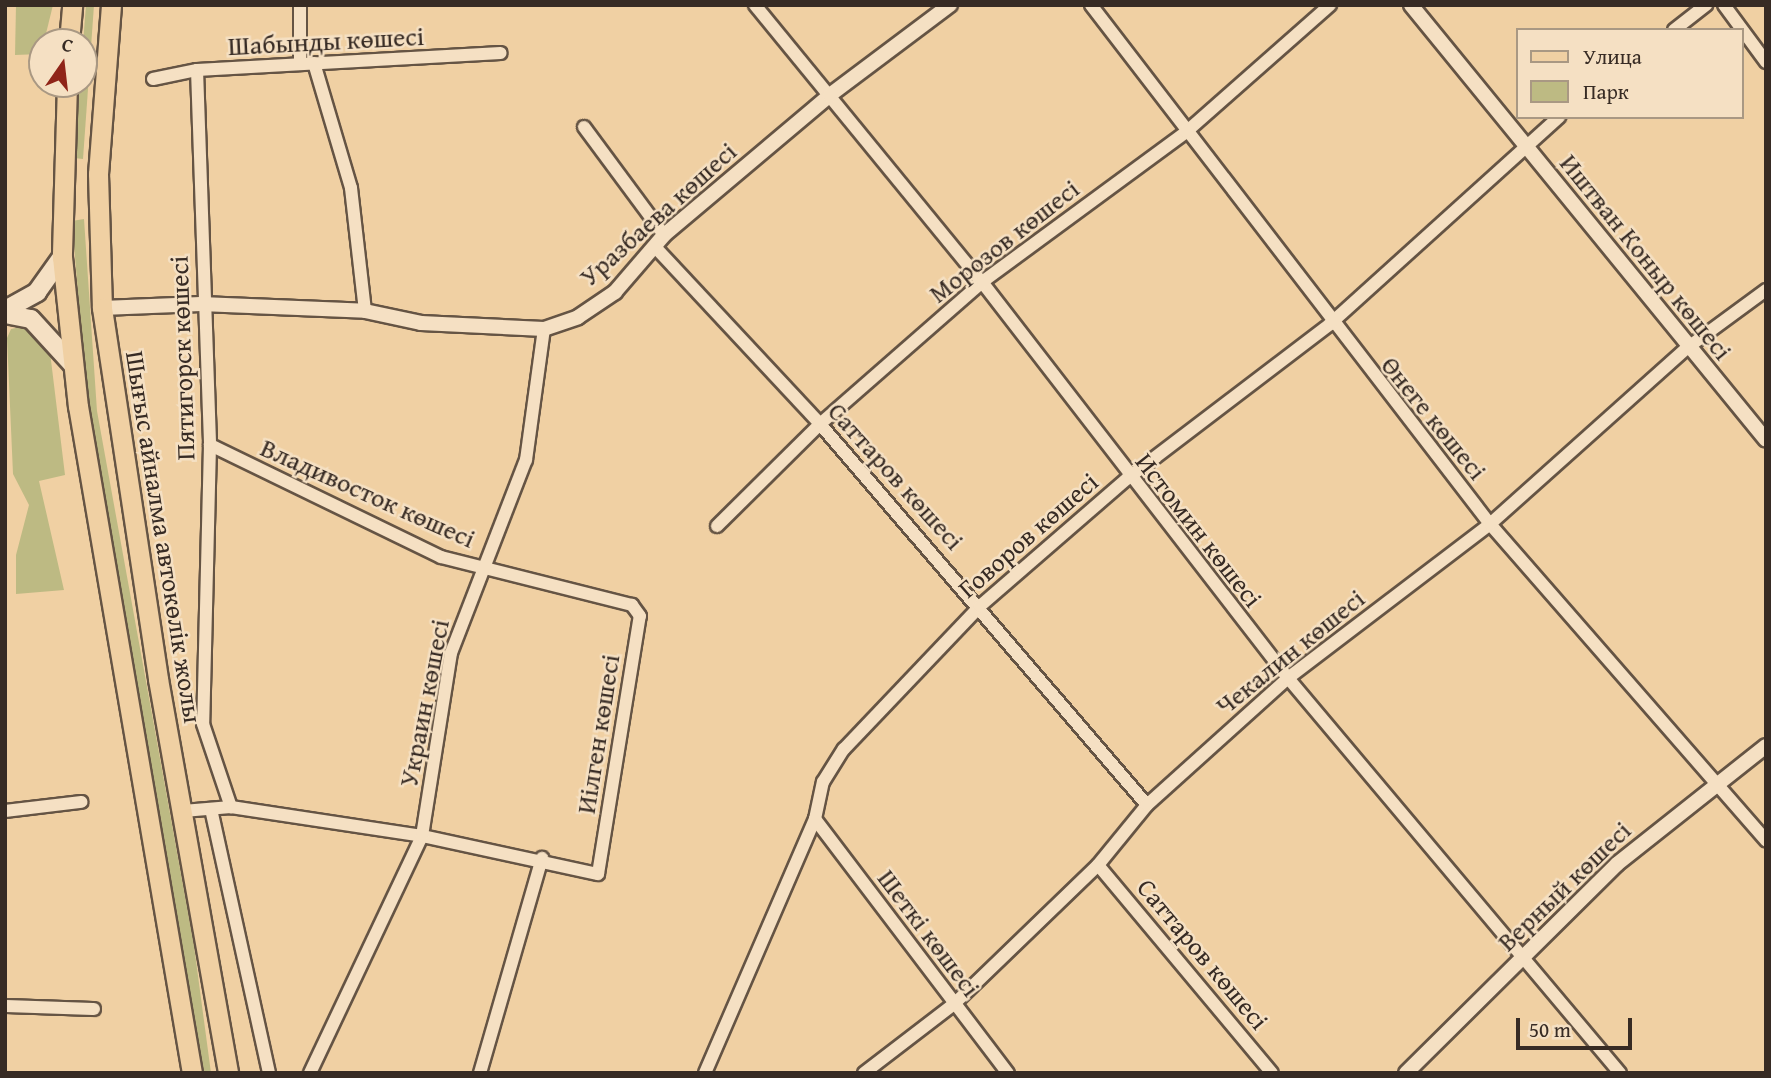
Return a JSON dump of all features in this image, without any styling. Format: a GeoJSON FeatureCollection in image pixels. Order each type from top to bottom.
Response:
{"type":"FeatureCollection","features":[{"type":"Feature","properties":{"kind":"main road"},"geometry":{"type":"LineString","coordinates":[[70,28],[72,5]]}},
{"type":"Feature","properties":{"kind":"main road","name":"Шығыс айналма автокөлік жолы"},"geometry":{"type":"LineString","coordinates":[[111,5],[98,174],[102,307],[228,1073]]}},
{"type":"Feature","properties":{"kind":"main road"},"geometry":{"type":"LineString","coordinates":[[67,98],[62,257],[73,365],[192,1073]]}},
{"type":"Feature","properties":{"kind":"main road"},"geometry":{"type":"LineString","coordinates":[[5,312],[37,292],[62,257]]}},
{"type":"Feature","properties":{"kind":"main road"},"geometry":{"type":"LineString","coordinates":[[5,312],[31,319],[73,365]]}},
{"type":"Feature","properties":{"kind":"street"},"geometry":{"type":"LineString","coordinates":[[300,5],[300,64]]}},
{"type":"Feature","properties":{"kind":"street","name":"Истомин көшесі"},"geometry":{"type":"LineString","coordinates":[[755,5],[982,282],[1128,478],[1288,678],[1527,956],[1620,1073]]}},
{"type":"Feature","properties":{"kind":"street","name":"Уразбаева көшесі"},"geometry":{"type":"LineString","coordinates":[[102,307],[201,304],[365,311],[421,323],[544,329],[578,317],[615,292],[657,249],[664,235],[830,95],[950,5]]}},
{"type":"Feature","properties":{"kind":"street","name":"Өнеге көшесі"},"geometry":{"type":"LineString","coordinates":[[1091,5],[1330,324],[1490,524],[1719,781],[1766,840]]}},
{"type":"Feature","properties":{"kind":"street","name":"Морозов көшесі"},"geometry":{"type":"LineString","coordinates":[[717,526],[820,424],[982,282],[1186,132],[1331,5]]}},
{"type":"Feature","properties":{"kind":"street","name":"Иштван Коныр көшесі"},"geometry":{"type":"LineString","coordinates":[[1411,5],[1687,348],[1766,440]]}},
{"type":"Feature","properties":{"kind":"street"},"geometry":{"type":"LineString","coordinates":[[1677,28],[1706,5]]}},
{"type":"Feature","properties":{"kind":"street"},"geometry":{"type":"LineString","coordinates":[[1724,5],[1741,28]]}},
{"type":"Feature","properties":{"kind":"street"},"geometry":{"type":"LineString","coordinates":[[1743,31],[1766,62]]}},
{"type":"Feature","properties":{"kind":"street","name":"Шабынды көшесі"},"geometry":{"type":"LineString","coordinates":[[153,79],[197,70],[501,53]]}},
{"type":"Feature","properties":{"kind":"street"},"geometry":{"type":"LineString","coordinates":[[314,63],[351,188],[365,311]]}},
{"type":"Feature","properties":{"kind":"street","name":"Пятигорск көшесі"},"geometry":{"type":"LineString","coordinates":[[197,70],[201,304],[210,445],[203,724],[231,807]]}},
{"type":"Feature","properties":{"kind":"street","name":"Говоров көшесі"},"geometry":{"type":"LineString","coordinates":[[705,1073],[815,819],[823,782],[844,749],[980,606],[1128,478],[1330,324],[1523,145],[1556,119]]}},
{"type":"Feature","properties":{"kind":"street"},"geometry":{"type":"LineString","coordinates":[[584,127],[664,235]]}},
{"type":"Feature","properties":{"kind":"street","name":"Саттаров көшесі"},"geometry":{"type":"LineString","coordinates":[[657,249],[820,424],[980,606],[1147,805]]}},
{"type":"Feature","properties":{"kind":"street","name":"Чекалин көшесі"},"geometry":{"type":"LineString","coordinates":[[864,1073],[954,1004],[1098,865],[1147,805],[1288,678],[1490,524],[1687,348],[1766,290]]}},
{"type":"Feature","properties":{"kind":"street","name":"Украин көшесі"},"geometry":{"type":"LineString","coordinates":[[310,1073],[422,836],[451,653],[480,567],[526,460],[544,329]]}},
{"type":"Feature","properties":{"kind":"street","name":"Владивосток көшесі"},"geometry":{"type":"LineString","coordinates":[[210,445],[441,557],[632,605]]}},
{"type":"Feature","properties":{"kind":"street","name":"Иілген көшесі"},"geometry":{"type":"LineString","coordinates":[[542,858],[598,874],[640,616],[632,605]]}},
{"type":"Feature","properties":{"kind":"street","name":"Верный көшесі"},"geometry":{"type":"LineString","coordinates":[[1406,1073],[1618,864],[1766,746]]}},
{"type":"Feature","properties":{"kind":"street"},"geometry":{"type":"LineString","coordinates":[[5,811],[81,802]]}},
{"type":"Feature","properties":{"kind":"street"},"geometry":{"type":"LineString","coordinates":[[183,811],[231,807],[422,836],[542,858],[480,1073]]}},
{"type":"Feature","properties":{"kind":"street"},"geometry":{"type":"LineString","coordinates":[[211,808],[270,1073]]}},
{"type":"Feature","properties":{"kind":"street","name":"Шеткі көшесі"},"geometry":{"type":"LineString","coordinates":[[815,819],[1008,1073]]}},
{"type":"Feature","properties":{"kind":"street","name":"Саттаров көшесі"},"geometry":{"type":"LineString","coordinates":[[1098,865],[1272,1073]]}},
{"type":"Feature","properties":{"kind":"street"},"geometry":{"type":"LineString","coordinates":[[5,1006],[94,1009]]}},
{"type":"Feature","properties":{"kind":"green space"},"geometry":{"type":"Polygon","coordinates":[[[16,5],[53,5],[47,28],[28,28],[28,54],[15,55],[16,5]]]}},
{"type":"Feature","properties":{"kind":"green space"},"geometry":{"type":"Polygon","coordinates":[[[86,5],[94,5],[92,28],[84,28],[86,5]]]}},
{"type":"Feature","properties":{"kind":"green space"},"geometry":{"type":"Polygon","coordinates":[[[79,98],[87,98],[83,159],[74,158],[79,98]]]}},
{"type":"Feature","properties":{"kind":"green space"},"geometry":{"type":"Polygon","coordinates":[[[84,219],[97,411],[194,946],[211,1073],[200,1073],[88,412],[72,221],[84,219]]]}},
{"type":"Feature","properties":{"kind":"green space"},"geometry":{"type":"Polygon","coordinates":[[[25,326],[49,344],[65,475],[39,481],[64,590],[16,594],[16,555],[29,505],[13,474],[7,338],[11,329],[25,326]]]}}]}
